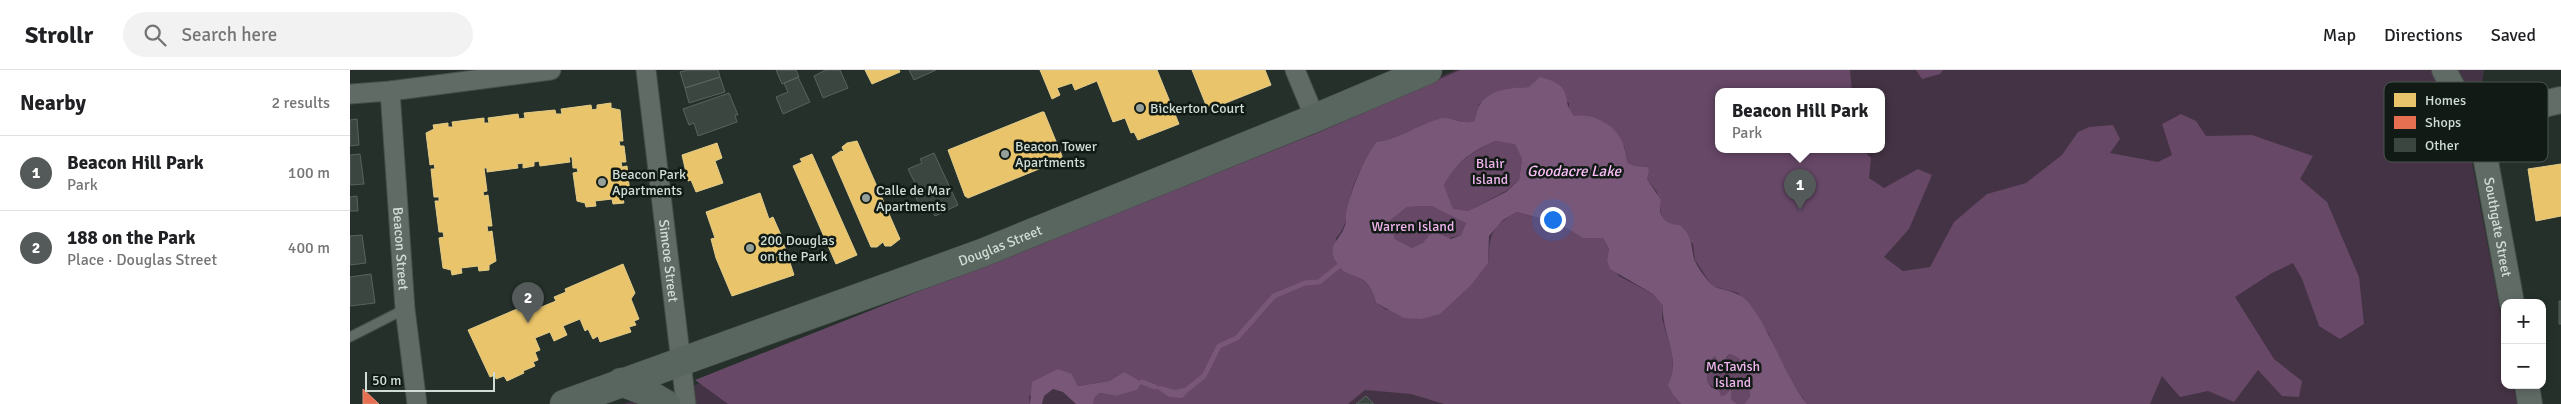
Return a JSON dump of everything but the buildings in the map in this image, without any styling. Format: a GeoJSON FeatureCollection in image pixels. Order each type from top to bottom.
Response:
{"type":"FeatureCollection","features":[{"type":"Feature","properties":{"kind":"main road","name":"Douglas Street"},"geometry":{"type":"LineString","coordinates":[[564,404],[982,253],[1315,118],[1428,70]]}},
{"type":"Feature","properties":{"kind":"main road"},"geometry":{"type":"LineString","coordinates":[[2548,103],[2561,100]]}},
{"type":"Feature","properties":{"kind":"main road"},"geometry":{"type":"LineString","coordinates":[[621,382],[644,391],[666,404]]}},
{"type":"Feature","properties":{"kind":"street"},"geometry":{"type":"LineString","coordinates":[[350,94],[390,91],[551,70]]}},
{"type":"Feature","properties":{"kind":"street","name":"Simcoe Street"},"geometry":{"type":"LineString","coordinates":[[646,70],[686,404]]}},
{"type":"Feature","properties":{"kind":"street"},"geometry":{"type":"LineString","coordinates":[[1295,70],[1315,118]]}},
{"type":"Feature","properties":{"kind":"street","name":"Southgate Street"},"geometry":{"type":"LineString","coordinates":[[2444,70],[2450,82]]}},
{"type":"Feature","properties":{"kind":"street","name":"Beacon Street"},"geometry":{"type":"LineString","coordinates":[[390,91],[405,309],[417,404]]}},
{"type":"Feature","properties":{"kind":"street","name":"Southgate Street"},"geometry":{"type":"LineString","coordinates":[[2486,162],[2511,299]]}},
{"type":"Feature","properties":{"kind":"street"},"geometry":{"type":"LineString","coordinates":[[2528,389],[2530,404]]}},
{"type":"Feature","properties":{"kind":"lane"},"geometry":{"type":"LineString","coordinates":[[350,338],[405,309]]}},
{"type":"Feature","properties":{"kind":"green space"},"geometry":{"type":"Polygon","coordinates":[[[1456,70],[2484,70],[2482,82],[2384,82],[2384,162],[2472,162],[2501,316],[2501,389],[2515,389],[2517,404],[622,404],[751,370],[993,262],[1456,70]]]}},
{"type":"Feature","properties":{"kind":"green space"},"geometry":{"type":"Polygon","coordinates":[[[1460,70],[1850,70],[1852,88],[1715,88],[1715,153],[1866,153],[1871,158],[1869,178],[1884,188],[1918,169],[1932,175],[1909,229],[1884,257],[1903,271],[1930,267],[1954,222],[1987,194],[2026,183],[2062,155],[2078,132],[2089,127],[2113,125],[2120,139],[2110,153],[2158,162],[2172,155],[2162,124],[2181,114],[2196,121],[2206,136],[2252,135],[2313,156],[2300,179],[2327,202],[2359,277],[2364,324],[2340,339],[2319,326],[2302,279],[2293,263],[2272,273],[2235,297],[2274,359],[2302,381],[2299,397],[2282,396],[2258,370],[2234,402],[2208,391],[2180,397],[2162,376],[2150,404],[1807,404],[1786,374],[1769,334],[1738,293],[1712,286],[1695,260],[1693,244],[1662,218],[1657,192],[1647,179],[1647,167],[1628,163],[1624,146],[1575,116],[1569,110],[1569,103],[1529,87],[1507,89],[1479,104],[1474,121],[1465,122],[1443,119],[1376,142],[1354,184],[1344,226],[1336,238],[1335,261],[1341,268],[1364,281],[1373,293],[1376,303],[1387,310],[1488,263],[1491,238],[1494,232],[1502,222],[1517,212],[1558,223],[1583,238],[1603,238],[1609,249],[1607,259],[1619,276],[1653,294],[1663,306],[1662,318],[1672,353],[1674,396],[1681,404],[1444,404],[1411,394],[1365,390],[1348,404],[1093,404],[1095,397],[1100,393],[1116,396],[1137,390],[1124,372],[1109,381],[1078,386],[1072,374],[1029,396],[1030,404],[728,404],[695,380],[1320,132],[1460,70]]]}},
{"type":"Feature","properties":{"kind":"green space"},"geometry":{"type":"Polygon","coordinates":[[[1916,70],[1943,70],[1940,74],[1922,79],[1916,70]]]}},
{"type":"Feature","properties":{"kind":"green space","name":"Blair Island"},"geometry":{"type":"Polygon","coordinates":[[[1496,141],[1515,143],[1522,159],[1519,180],[1506,191],[1468,211],[1453,210],[1444,185],[1460,163],[1479,149],[1496,141]]]}},
{"type":"Feature","properties":{"kind":"green space","name":"Warren Island"},"geometry":{"type":"Polygon","coordinates":[[[1432,206],[1452,214],[1466,223],[1461,235],[1412,248],[1395,239],[1388,221],[1407,207],[1432,206]]]}},
{"type":"Feature","properties":{"kind":"green space","name":"McTavish Island"},"geometry":{"type":"Polygon","coordinates":[[[1729,354],[1741,360],[1747,370],[1750,396],[1744,404],[1737,404],[1731,399],[1731,389],[1721,396],[1707,381],[1709,361],[1715,356],[1718,359],[1727,358],[1729,354]]]}},
{"type":"Feature","properties":{"kind":"water","name":"Goodacre Lake"},"geometry":{"type":"Polygon","coordinates":[[[1540,77],[1559,85],[1563,89],[1570,110],[1575,116],[1590,117],[1605,123],[1617,133],[1625,149],[1628,163],[1647,167],[1649,170],[1647,179],[1661,200],[1660,210],[1663,218],[1674,225],[1680,225],[1687,233],[1695,262],[1711,284],[1733,292],[1748,302],[1757,314],[1798,392],[1807,404],[1744,404],[1750,396],[1747,370],[1741,360],[1729,354],[1722,364],[1719,364],[1715,356],[1709,361],[1707,381],[1712,388],[1718,389],[1721,396],[1731,389],[1731,399],[1737,404],[1681,404],[1668,385],[1673,365],[1663,316],[1663,306],[1653,294],[1610,269],[1607,259],[1609,249],[1603,238],[1583,238],[1558,223],[1517,212],[1503,220],[1489,236],[1488,263],[1471,285],[1440,314],[1421,319],[1404,318],[1376,303],[1368,284],[1341,268],[1333,256],[1333,247],[1345,226],[1352,191],[1366,158],[1376,142],[1393,138],[1443,118],[1465,122],[1474,121],[1480,105],[1491,94],[1503,90],[1529,87],[1540,77]],[[1496,141],[1472,153],[1460,163],[1444,185],[1453,209],[1468,211],[1506,192],[1519,180],[1522,159],[1515,144],[1496,141]],[[1432,206],[1407,207],[1389,221],[1395,239],[1412,248],[1423,243],[1433,231],[1451,239],[1461,235],[1466,223],[1432,206]]]}},
{"type":"Feature","properties":{"kind":"water"},"geometry":{"type":"Polygon","coordinates":[[[1058,369],[1072,374],[1078,386],[1109,381],[1124,372],[1142,382],[1137,390],[1116,396],[1100,393],[1095,397],[1093,404],[1076,404],[1063,392],[1053,389],[1044,396],[1042,404],[1030,404],[1032,382],[1058,369]]]}},
{"type":"Feature","properties":{"kind":"water"},"geometry":{"type":"Polygon","coordinates":[[[1161,386],[1175,390],[1188,387],[1190,390],[1182,398],[1169,397],[1155,387],[1161,386]]]}},
{"type":"Feature","properties":{"kind":"waterway"},"geometry":{"type":"LineString","coordinates":[[1189,388],[1204,376],[1219,346],[1237,338],[1274,296],[1305,283],[1319,282],[1339,266]]}},
{"type":"Feature","properties":{"kind":"waterway"},"geometry":{"type":"LineString","coordinates":[[1142,382],[1155,387]]}},
{"type":"Feature","properties":{"kind":"place","name":"Bickerton Court"},"geometry":{"type":"Point","coordinates":[1140,108]}},
{"type":"Feature","properties":{"kind":"place","name":"Beacon Tower Apartments"},"geometry":{"type":"Point","coordinates":[1005,154]}},
{"type":"Feature","properties":{"kind":"place","name":"Beacon Park Apartments"},"geometry":{"type":"Point","coordinates":[602,182]}},
{"type":"Feature","properties":{"kind":"place","name":"Calle de Mar Apartments"},"geometry":{"type":"Point","coordinates":[866,198]}},
{"type":"Feature","properties":{"kind":"place","name":"Beacon Hill Park"},"geometry":{"type":"Point","coordinates":[1800,210]}},
{"type":"Feature","properties":{"kind":"place","name":"200 Douglas on the Park"},"geometry":{"type":"Point","coordinates":[750,248]}},
{"type":"Feature","properties":{"kind":"place","name":"188 on the Park"},"geometry":{"type":"Point","coordinates":[528,323]}}]}
